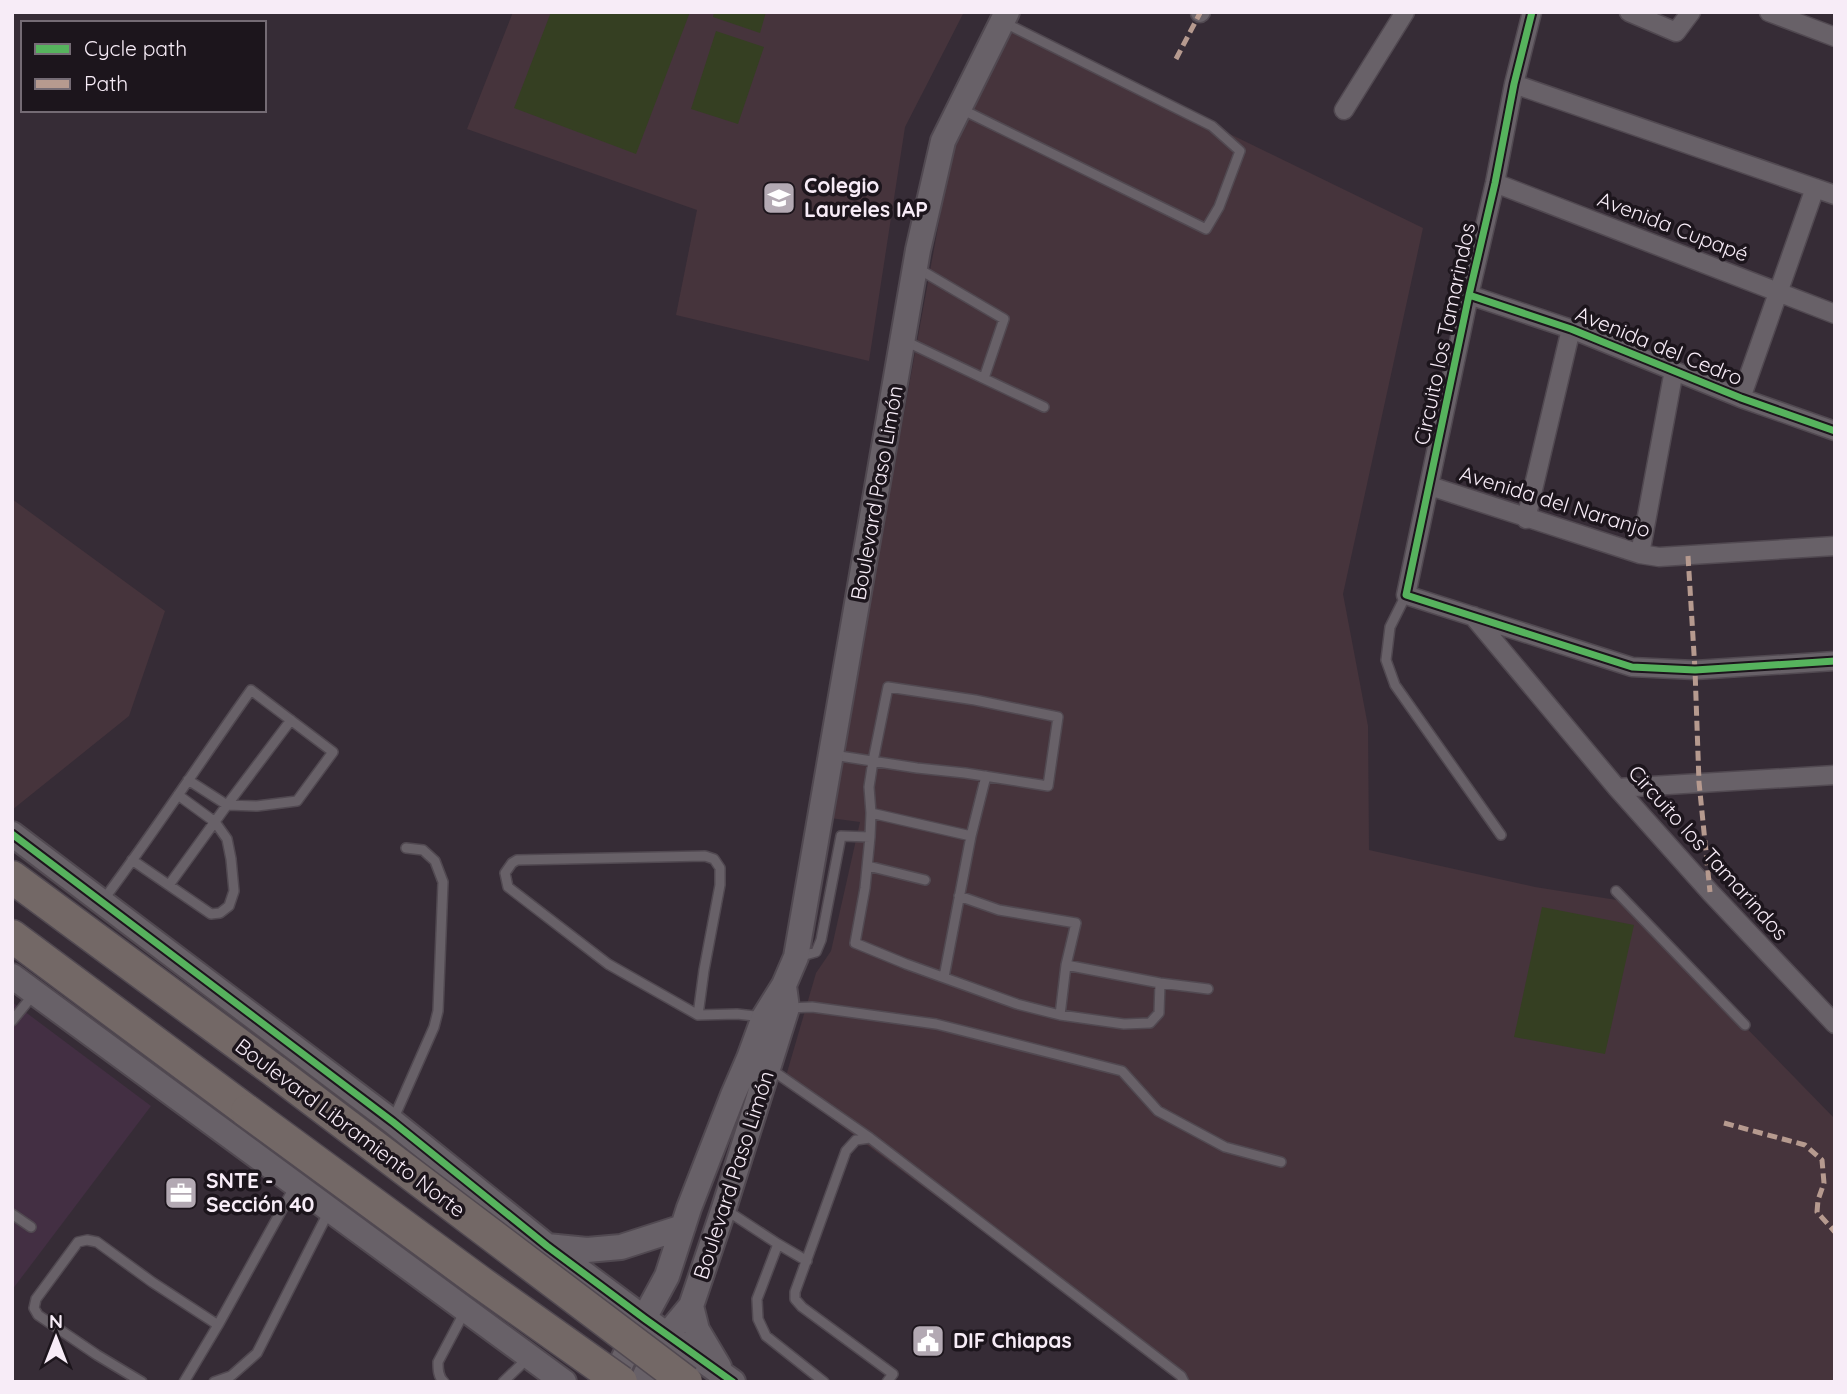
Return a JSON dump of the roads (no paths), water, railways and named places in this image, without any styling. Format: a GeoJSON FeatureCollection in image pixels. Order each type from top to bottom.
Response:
{"type":"FeatureCollection","features":[{"type":"Feature","properties":{"kind":"highway","name":"Boulevard Libramiento Norte"},"geometry":{"type":"LineString","coordinates":[[12,877],[276,1072],[686,1382]]}},
{"type":"Feature","properties":{"kind":"highway"},"geometry":{"type":"LineString","coordinates":[[12,936],[428,1244],[621,1382]]}},
{"type":"Feature","properties":{"kind":"main road","name":"Boulevard Paso Limón"},"geometry":{"type":"LineString","coordinates":[[612,1382],[667,1276],[733,1095],[759,1063],[786,996],[796,957],[916,267],[943,141],[1005,17]]}},
{"type":"Feature","properties":{"kind":"main road"},"geometry":{"type":"LineString","coordinates":[[12,834],[393,1122],[547,1246],[661,1345],[729,1379]]}},
{"type":"Feature","properties":{"kind":"main road"},"geometry":{"type":"LineString","coordinates":[[12,976],[564,1382]]}},
{"type":"Feature","properties":{"kind":"main road","name":"Boulevard Paso Limón"},"geometry":{"type":"LineString","coordinates":[[642,1382],[661,1345],[691,1306],[724,1208],[759,1063],[764,1017],[786,996]]}},
{"type":"Feature","properties":{"kind":"main road"},"geometry":{"type":"LineString","coordinates":[[547,1246],[587,1250],[621,1247],[683,1227]]}},
{"type":"Feature","properties":{"kind":"main road"},"geometry":{"type":"LineString","coordinates":[[691,1306],[697,1330],[729,1379]]}},
{"type":"Feature","properties":{"kind":"street"},"geometry":{"type":"LineString","coordinates":[[1344,110],[1405,12]]}},
{"type":"Feature","properties":{"kind":"street","name":"Circuito los Tamarindos"},"geometry":{"type":"LineString","coordinates":[[1406,595],[1514,84],[1532,12]]}},
{"type":"Feature","properties":{"kind":"street"},"geometry":{"type":"LineString","coordinates":[[1629,12],[1676,32],[1691,12]]}},
{"type":"Feature","properties":{"kind":"street"},"geometry":{"type":"LineString","coordinates":[[1769,12],[1812,19],[1835,37]]}},
{"type":"Feature","properties":{"kind":"street"},"geometry":{"type":"LineString","coordinates":[[1514,84],[1835,195]]}},
{"type":"Feature","properties":{"kind":"street","name":"Avenida Cupapé"},"geometry":{"type":"LineString","coordinates":[[1495,183],[1835,314]]}},
{"type":"Feature","properties":{"kind":"street"},"geometry":{"type":"LineString","coordinates":[[1741,398],[1815,188]]}},
{"type":"Feature","properties":{"kind":"street","name":"Avenida del Cedro"},"geometry":{"type":"LineString","coordinates":[[1469,295],[1571,329],[1741,398],[1835,431]]}},
{"type":"Feature","properties":{"kind":"street"},"geometry":{"type":"LineString","coordinates":[[1526,519],[1571,329]]}},
{"type":"Feature","properties":{"kind":"street"},"geometry":{"type":"LineString","coordinates":[[1640,554],[1674,370]]}},
{"type":"Feature","properties":{"kind":"street","name":"Avenida del Naranjo"},"geometry":{"type":"LineString","coordinates":[[1430,486],[1526,519],[1659,558],[1835,546]]}},
{"type":"Feature","properties":{"kind":"street"},"geometry":{"type":"LineString","coordinates":[[1406,595],[1632,667],[1695,670],[1835,661]]}},
{"type":"Feature","properties":{"kind":"street","name":"Circuito los Tamarindos"},"geometry":{"type":"LineString","coordinates":[[1473,616],[1710,892],[1835,1024]]}},
{"type":"Feature","properties":{"kind":"street"},"geometry":{"type":"LineString","coordinates":[[1618,788],[1835,775]]}},
{"type":"Feature","properties":{"kind":"lane"},"geometry":{"type":"LineString","coordinates":[[959,108],[1206,229],[1219,207],[1240,151],[1221,133],[1005,17]]}},
{"type":"Feature","properties":{"kind":"lane"},"geometry":{"type":"LineString","coordinates":[[916,267],[1004,319],[984,379]]}},
{"type":"Feature","properties":{"kind":"lane"},"geometry":{"type":"LineString","coordinates":[[903,340],[1044,407]]}},
{"type":"Feature","properties":{"kind":"lane"},"geometry":{"type":"LineString","coordinates":[[1406,595],[1390,627],[1386,660],[1395,685],[1501,835]]}},
{"type":"Feature","properties":{"kind":"lane"},"geometry":{"type":"LineString","coordinates":[[831,755],[873,761],[917,768],[986,776],[1048,786],[1058,717],[888,687],[873,761],[869,787],[871,813],[868,866],[855,943],[1017,1004],[1060,1015],[1124,1024],[1150,1023],[1159,1013],[1160,983]]}},
{"type":"Feature","properties":{"kind":"lane"},"geometry":{"type":"LineString","coordinates":[[102,901],[178,795],[188,779],[251,690],[333,752],[296,801],[257,806],[227,805],[188,779]]}},
{"type":"Feature","properties":{"kind":"lane"},"geometry":{"type":"LineString","coordinates":[[169,885],[292,720]]}},
{"type":"Feature","properties":{"kind":"lane"},"geometry":{"type":"LineString","coordinates":[[944,977],[971,836],[986,776]]}},
{"type":"Feature","properties":{"kind":"lane"},"geometry":{"type":"LineString","coordinates":[[132,860],[211,914],[220,914],[229,906],[234,891],[227,839],[215,822],[178,795]]}},
{"type":"Feature","properties":{"kind":"lane"},"geometry":{"type":"LineString","coordinates":[[871,813],[971,836]]}},
{"type":"Feature","properties":{"kind":"lane"},"geometry":{"type":"LineString","coordinates":[[796,957],[816,951],[821,940],[841,836],[870,837]]}},
{"type":"Feature","properties":{"kind":"lane"},"geometry":{"type":"LineString","coordinates":[[393,1122],[434,1027],[438,1011],[443,882],[435,861],[423,850],[406,848]]}},
{"type":"Feature","properties":{"kind":"lane"},"geometry":{"type":"LineString","coordinates":[[698,1015],[720,885],[720,868],[714,859],[691,856],[517,860],[512,863],[505,873],[508,887],[608,964],[698,1015],[737,1014],[764,1017]]}},
{"type":"Feature","properties":{"kind":"lane"},"geometry":{"type":"LineString","coordinates":[[868,866],[925,880]]}},
{"type":"Feature","properties":{"kind":"lane"},"geometry":{"type":"LineString","coordinates":[[1616,891],[1745,1025]]}},
{"type":"Feature","properties":{"kind":"lane"},"geometry":{"type":"LineString","coordinates":[[959,896],[999,910],[1076,923],[1066,965],[1060,1015]]}},
{"type":"Feature","properties":{"kind":"lane"},"geometry":{"type":"LineString","coordinates":[[1066,965],[1208,989]]}},
{"type":"Feature","properties":{"kind":"lane"},"geometry":{"type":"LineString","coordinates":[[12,1021],[35,993]]}},
{"type":"Feature","properties":{"kind":"lane"},"geometry":{"type":"LineString","coordinates":[[786,996],[812,1007],[936,1024],[1122,1071],[1158,1111],[1226,1147],[1281,1162]]}},
{"type":"Feature","properties":{"kind":"lane"},"geometry":{"type":"LineString","coordinates":[[759,1063],[870,1138],[1181,1376],[1184,1382]]}},
{"type":"Feature","properties":{"kind":"lane"},"geometry":{"type":"LineString","coordinates":[[870,1138],[856,1140],[846,1151],[795,1292],[795,1299],[893,1374],[887,1382]]}},
{"type":"Feature","properties":{"kind":"lane"},"geometry":{"type":"LineString","coordinates":[[184,1382],[296,1184]]}},
{"type":"Feature","properties":{"kind":"lane"},"geometry":{"type":"LineString","coordinates":[[724,1208],[807,1261]]}},
{"type":"Feature","properties":{"kind":"lane"},"geometry":{"type":"LineString","coordinates":[[214,1382],[231,1376],[257,1353],[329,1210]]}},
{"type":"Feature","properties":{"kind":"lane"},"geometry":{"type":"LineString","coordinates":[[12,1214],[31,1227]]}},
{"type":"Feature","properties":{"kind":"lane"},"geometry":{"type":"LineString","coordinates":[[142,1382],[38,1315],[34,1308],[36,1299],[78,1242],[97,1242],[218,1325]]}},
{"type":"Feature","properties":{"kind":"lane"},"geometry":{"type":"LineString","coordinates":[[778,1244],[757,1298],[758,1319],[766,1336],[824,1382]]}},
{"type":"Feature","properties":{"kind":"lane"},"geometry":{"type":"LineString","coordinates":[[444,1382],[438,1371],[438,1362],[466,1309]]}},
{"type":"Feature","properties":{"kind":"lane"},"geometry":{"type":"LineString","coordinates":[[503,1382],[543,1368]]}},
{"type":"Feature","properties":{"kind":"place","name":"Colegio Laureles IAP"},"geometry":{"type":"Point","coordinates":[779,198]}},
{"type":"Feature","properties":{"kind":"place","name":"SNTE - Sección 40"},"geometry":{"type":"Point","coordinates":[181,1193]}},
{"type":"Feature","properties":{"kind":"place","name":"DIF Chiapas"},"geometry":{"type":"Point","coordinates":[928,1341]}}]}
